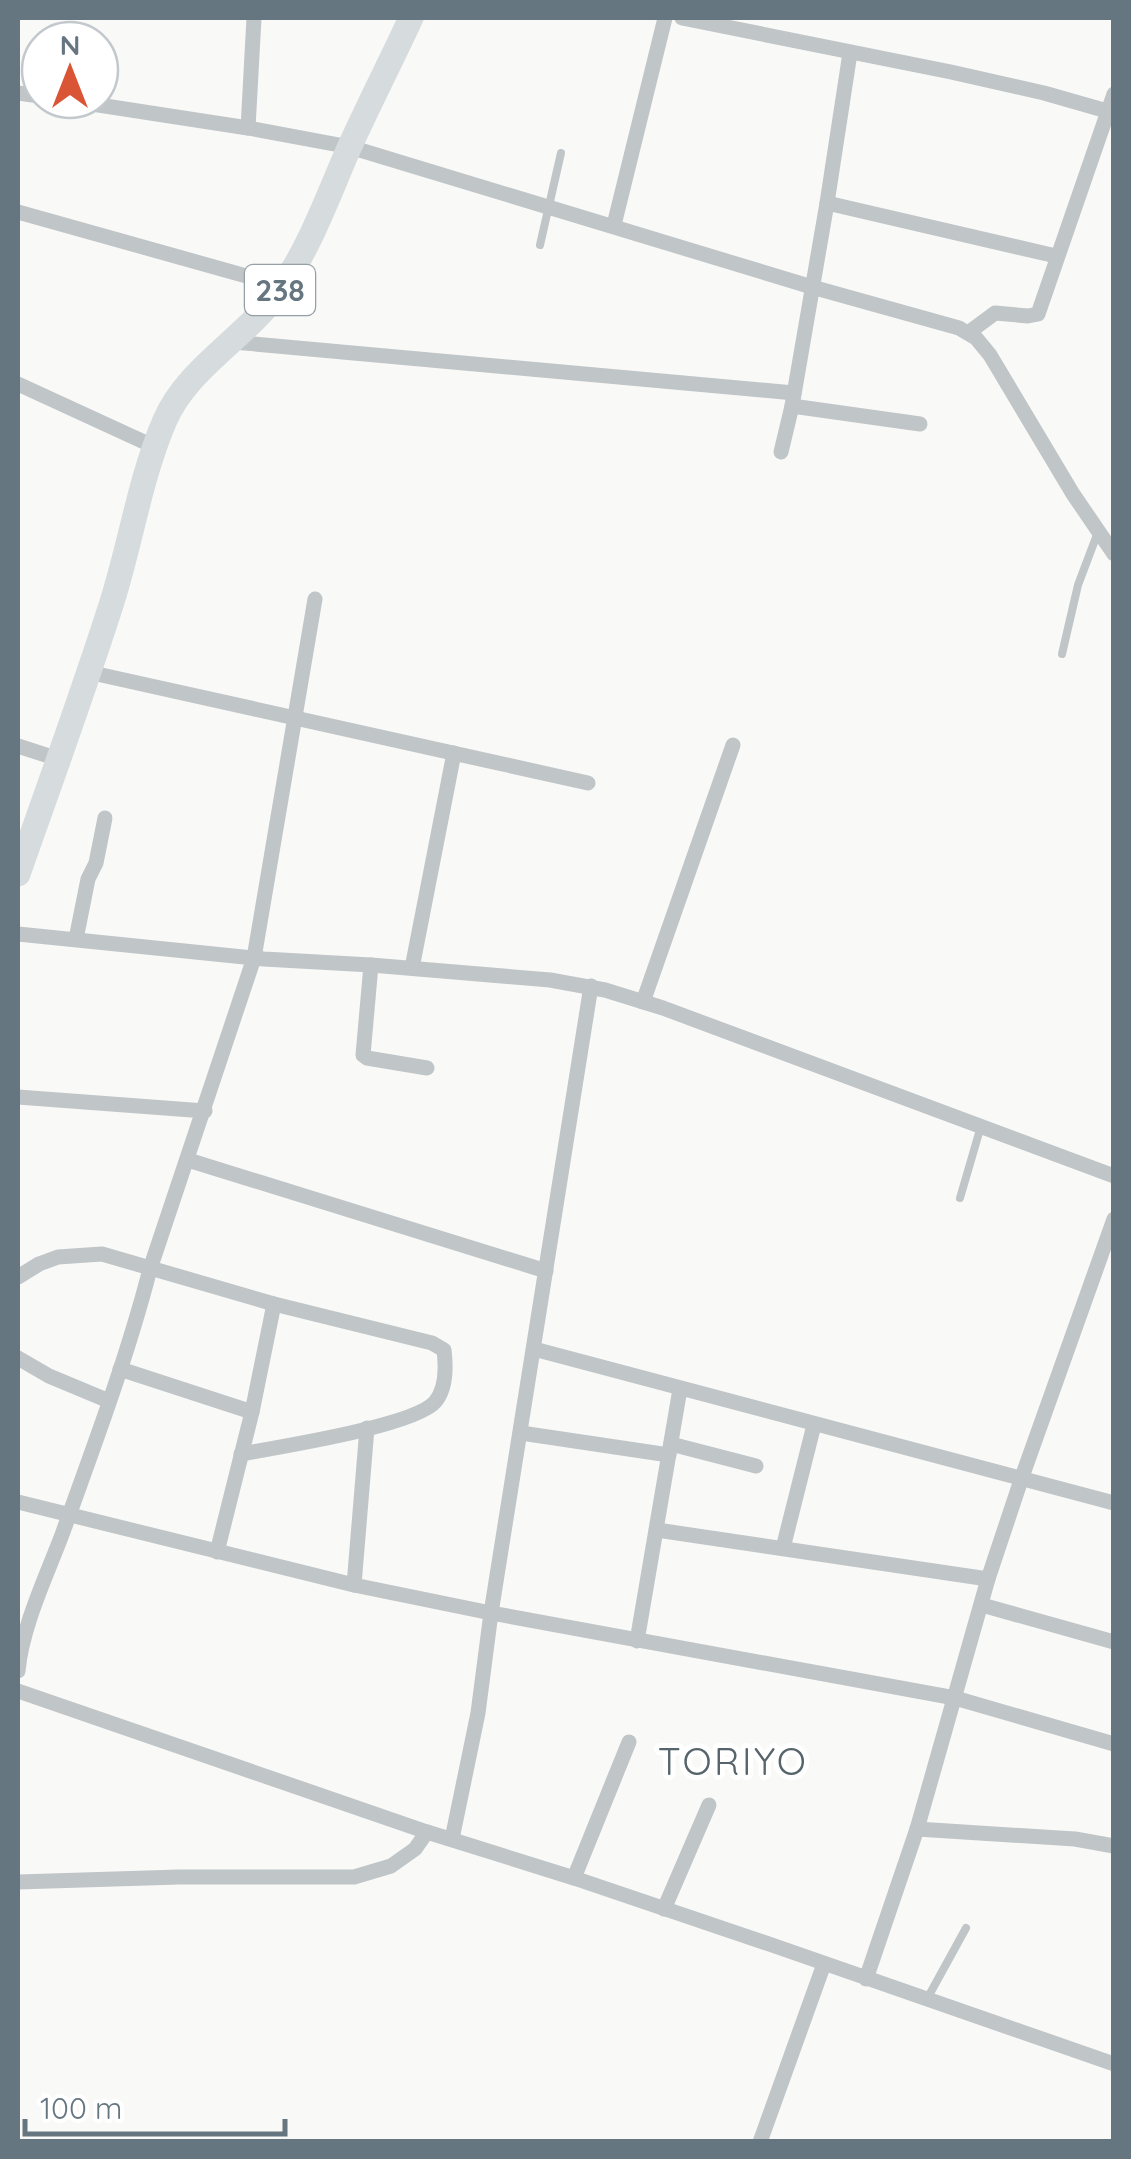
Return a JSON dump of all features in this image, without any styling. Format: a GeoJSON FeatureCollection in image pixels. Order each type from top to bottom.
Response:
{"type":"FeatureCollection","features":[{"type":"Feature","properties":{"kind":"main road","name":"238"},"geometry":{"type":"LineString","coordinates":[[18,874],[116,589],[165,420],[182,391],[233,342],[282,286],[327,202],[411,18]]}},
{"type":"Feature","properties":{"kind":"street"},"geometry":{"type":"LineString","coordinates":[[248,128],[254,18]]}},
{"type":"Feature","properties":{"kind":"street"},"geometry":{"type":"LineString","coordinates":[[614,225],[665,18]]}},
{"type":"Feature","properties":{"kind":"street"},"geometry":{"type":"LineString","coordinates":[[682,18],[951,72],[1110,112]]}},
{"type":"Feature","properties":{"kind":"street"},"geometry":{"type":"LineString","coordinates":[[782,452],[850,53]]}},
{"type":"Feature","properties":{"kind":"street"},"geometry":{"type":"LineString","coordinates":[[968,332],[995,313],[1038,314],[1114,94]]}},
{"type":"Feature","properties":{"kind":"street"},"geometry":{"type":"LineString","coordinates":[[120,108],[350,146],[968,332],[990,356],[1114,554]]}},
{"type":"Feature","properties":{"kind":"street"},"geometry":{"type":"LineString","coordinates":[[827,204],[1056,256]]}},
{"type":"Feature","properties":{"kind":"street"},"geometry":{"type":"LineString","coordinates":[[18,212],[282,286]]}},
{"type":"Feature","properties":{"kind":"street"},"geometry":{"type":"LineString","coordinates":[[233,342],[793,400],[920,424]]}},
{"type":"Feature","properties":{"kind":"street"},"geometry":{"type":"LineString","coordinates":[[18,384],[155,447]]}},
{"type":"Feature","properties":{"kind":"street"},"geometry":{"type":"LineString","coordinates":[[18,1671],[27,1630],[120,1369],[254,958],[315,598]]}},
{"type":"Feature","properties":{"kind":"street"},"geometry":{"type":"LineString","coordinates":[[88,672],[588,783]]}},
{"type":"Feature","properties":{"kind":"street"},"geometry":{"type":"LineString","coordinates":[[643,1002],[733,745]]}},
{"type":"Feature","properties":{"kind":"street"},"geometry":{"type":"LineString","coordinates":[[18,746],[58,759]]}},
{"type":"Feature","properties":{"kind":"street"},"geometry":{"type":"LineString","coordinates":[[412,968],[454,752]]}},
{"type":"Feature","properties":{"kind":"street"},"geometry":{"type":"LineString","coordinates":[[76,940],[105,818]]}},
{"type":"Feature","properties":{"kind":"street"},"geometry":{"type":"LineString","coordinates":[[18,934],[591,986],[1114,1176]]}},
{"type":"Feature","properties":{"kind":"street"},"geometry":{"type":"LineString","coordinates":[[371,965],[363,1055],[427,1068]]}},
{"type":"Feature","properties":{"kind":"street"},"geometry":{"type":"LineString","coordinates":[[452,1839],[478,1713],[490,1614],[591,986]]}},
{"type":"Feature","properties":{"kind":"street"},"geometry":{"type":"LineString","coordinates":[[18,1098],[204,1111]]}},
{"type":"Feature","properties":{"kind":"street"},"geometry":{"type":"LineString","coordinates":[[188,1160],[546,1270]]}},
{"type":"Feature","properties":{"kind":"street"},"geometry":{"type":"LineString","coordinates":[[866,1979],[917,1829],[988,1579],[1114,1219]]}},
{"type":"Feature","properties":{"kind":"street"},"geometry":{"type":"LineString","coordinates":[[18,1277],[58,1257],[89,1253],[115,1257],[274,1304],[432,1342],[444,1349],[442,1387],[434,1404],[410,1416],[368,1428],[241,1454]]}},
{"type":"Feature","properties":{"kind":"street"},"geometry":{"type":"LineString","coordinates":[[217,1552],[274,1304]]}},
{"type":"Feature","properties":{"kind":"street"},"geometry":{"type":"LineString","coordinates":[[534,1350],[1114,1504]]}},
{"type":"Feature","properties":{"kind":"street"},"geometry":{"type":"LineString","coordinates":[[18,1358],[109,1400]]}},
{"type":"Feature","properties":{"kind":"street"},"geometry":{"type":"LineString","coordinates":[[120,1369],[252,1412]]}},
{"type":"Feature","properties":{"kind":"street"},"geometry":{"type":"LineString","coordinates":[[637,1641],[680,1388]]}},
{"type":"Feature","properties":{"kind":"street"},"geometry":{"type":"LineString","coordinates":[[783,1548],[814,1425]]}},
{"type":"Feature","properties":{"kind":"street"},"geometry":{"type":"LineString","coordinates":[[354,1585],[368,1428]]}},
{"type":"Feature","properties":{"kind":"street"},"geometry":{"type":"LineString","coordinates":[[521,1433],[670,1450],[756,1466]]}},
{"type":"Feature","properties":{"kind":"street"},"geometry":{"type":"LineString","coordinates":[[18,1502],[354,1585],[490,1614],[955,1698],[1114,1744]]}},
{"type":"Feature","properties":{"kind":"street"},"geometry":{"type":"LineString","coordinates":[[657,1530],[988,1579]]}},
{"type":"Feature","properties":{"kind":"street"},"geometry":{"type":"LineString","coordinates":[[982,1605],[1114,1642]]}},
{"type":"Feature","properties":{"kind":"street"},"geometry":{"type":"LineString","coordinates":[[18,1691],[1114,2064]]}},
{"type":"Feature","properties":{"kind":"street"},"geometry":{"type":"LineString","coordinates":[[574,1878],[630,1742]]}},
{"type":"Feature","properties":{"kind":"street"},"geometry":{"type":"LineString","coordinates":[[664,1909],[709,1806]]}},
{"type":"Feature","properties":{"kind":"street"},"geometry":{"type":"LineString","coordinates":[[917,1829],[1075,1839],[1114,1846]]}},
{"type":"Feature","properties":{"kind":"street"},"geometry":{"type":"LineString","coordinates":[[18,1882],[179,1876],[354,1876],[391,1866],[415,1849],[427,1832]]}},
{"type":"Feature","properties":{"kind":"street"},"geometry":{"type":"LineString","coordinates":[[760,2142],[824,1964]]}},
{"type":"Feature","properties":{"kind":"lane"},"geometry":{"type":"LineString","coordinates":[[540,245],[561,153]]}},
{"type":"Feature","properties":{"kind":"lane"},"geometry":{"type":"LineString","coordinates":[[1062,654],[1078,585],[1098,532]]}},
{"type":"Feature","properties":{"kind":"lane"},"geometry":{"type":"LineString","coordinates":[[960,1198],[981,1126]]}},
{"type":"Feature","properties":{"kind":"lane"},"geometry":{"type":"LineString","coordinates":[[927,2000],[966,1928]]}},
{"type":"Feature","properties":{"kind":"district","name":"TORIYO"},"geometry":{"type":"Point","coordinates":[733,1761]}}]}
